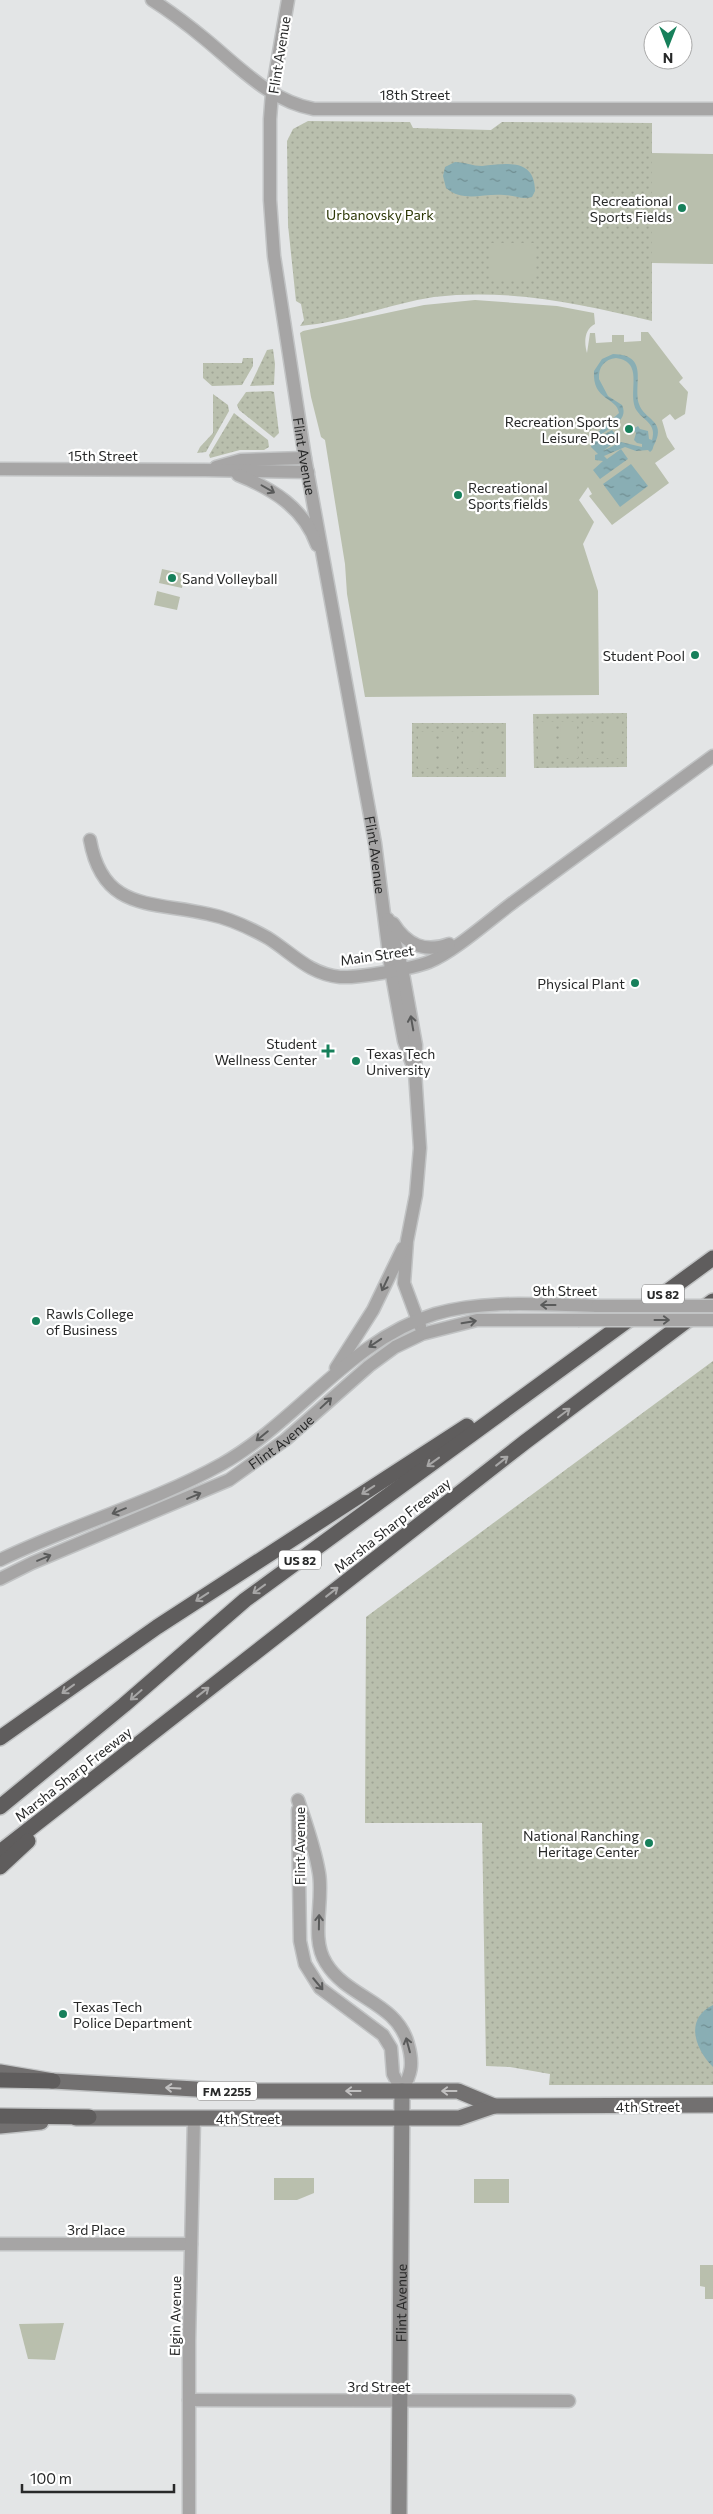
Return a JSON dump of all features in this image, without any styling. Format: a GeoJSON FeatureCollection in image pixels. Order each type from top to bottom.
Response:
{"type":"FeatureCollection","features":[{"type":"Feature","properties":{"kind":"highway","name":"Marsha Sharp Freeway"},"geometry":{"type":"LineString","coordinates":[[0,1807],[124,1705],[245,1600],[713,1258]]}},
{"type":"Feature","properties":{"kind":"highway","name":"Marsha Sharp Freeway"},"geometry":{"type":"LineString","coordinates":[[0,1852],[110,1764],[518,1448],[713,1301]]}},
{"type":"Feature","properties":{"kind":"highway"},"geometry":{"type":"LineString","coordinates":[[0,1738],[158,1627],[486,1413],[588,1339],[614,1330]]}},
{"type":"Feature","properties":{"kind":"highway"},"geometry":{"type":"LineString","coordinates":[[0,1867],[110,1764]]}},
{"type":"Feature","properties":{"kind":"highway"},"geometry":{"type":"LineString","coordinates":[[0,2080],[53,2081]]}},
{"type":"Feature","properties":{"kind":"highway"},"geometry":{"type":"LineString","coordinates":[[0,2116],[89,2117]]}},
{"type":"Feature","properties":{"kind":"main road","name":"FM 2255"},"geometry":{"type":"LineString","coordinates":[[0,2072],[53,2081]]}},
{"type":"Feature","properties":{"kind":"main road","name":"4th Street"},"geometry":{"type":"LineString","coordinates":[[53,2081],[231,2091],[458,2091],[494,2106]]}},
{"type":"Feature","properties":{"kind":"main road","name":"4th Street"},"geometry":{"type":"LineString","coordinates":[[0,2126],[89,2117],[459,2118],[494,2106],[713,2105]]}},
{"type":"Feature","properties":{"kind":"street","name":"18th Street"},"geometry":{"type":"LineString","coordinates":[[152,0],[178,17],[272,93],[287,102],[314,109],[713,109]]}},
{"type":"Feature","properties":{"kind":"street","name":"Flint Avenue"},"geometry":{"type":"LineString","coordinates":[[0,1579],[32,1563],[229,1480],[285,1440],[375,1361],[395,1347],[422,1334],[404,1283],[407,1241],[416,1195],[420,1148],[415,1072],[416,1046],[396,969],[394,933],[385,910],[327,571],[305,458],[274,256],[270,200],[272,93],[288,0]]}},
{"type":"Feature","properties":{"kind":"street","name":"15th Street"},"geometry":{"type":"LineString","coordinates":[[206,470],[241,460],[305,458]]}},
{"type":"Feature","properties":{"kind":"street","name":"15th Street"},"geometry":{"type":"LineString","coordinates":[[0,469],[308,472]]}},
{"type":"Feature","properties":{"kind":"street"},"geometry":{"type":"LineString","coordinates":[[206,470],[244,478],[288,502],[316,541],[327,571]]}},
{"type":"Feature","properties":{"kind":"street","name":"Main Street"},"geometry":{"type":"LineString","coordinates":[[90,840],[97,868],[102,878],[124,895],[158,906],[196,911],[238,924],[269,939],[303,964],[328,975],[354,976],[430,962],[713,756]]}},
{"type":"Feature","properties":{"kind":"street"},"geometry":{"type":"LineString","coordinates":[[385,910],[398,931],[416,946],[432,949],[462,940]]}},
{"type":"Feature","properties":{"kind":"street","name":"Flint Avenue"},"geometry":{"type":"LineString","coordinates":[[326,1382],[373,1310],[407,1241]]}},
{"type":"Feature","properties":{"kind":"street","name":"9th Street"},"geometry":{"type":"LineString","coordinates":[[418,1320],[448,1311],[477,1306],[713,1306]]}},
{"type":"Feature","properties":{"kind":"street","name":"Flint Avenue"},"geometry":{"type":"LineString","coordinates":[[0,1560],[145,1500],[222,1464],[252,1445],[366,1349],[418,1320]]}},
{"type":"Feature","properties":{"kind":"street"},"geometry":{"type":"LineString","coordinates":[[422,1334],[477,1320],[713,1320]]}},
{"type":"Feature","properties":{"kind":"street","name":"Flint Avenue"},"geometry":{"type":"LineString","coordinates":[[400,2514],[402,2092],[394,2074],[391,2048],[384,2035],[320,1988],[305,1964],[300,1941],[298,1800],[319,1873],[319,1939],[322,1956],[340,1980],[389,2013],[402,2026],[409,2046],[411,2074],[402,2092]]}},
{"type":"Feature","properties":{"kind":"street","name":"Elgin Avenue"},"geometry":{"type":"LineString","coordinates":[[189,2514],[194,2118]]}},
{"type":"Feature","properties":{"kind":"street","name":"3rd Place"},"geometry":{"type":"LineString","coordinates":[[0,2244],[191,2244]]}},
{"type":"Feature","properties":{"kind":"street","name":"3rd Street"},"geometry":{"type":"LineString","coordinates":[[189,2400],[569,2401]]}},
{"type":"Feature","properties":{"kind":"green space","name":"Urbanovsky Park"},"geometry":{"type":"Polygon","coordinates":[[[308,121],[410,122],[413,128],[491,130],[502,122],[652,123],[652,321],[544,299],[517,296],[462,295],[417,300],[334,321],[300,326],[304,320],[301,304],[296,301],[288,225],[287,141],[293,129],[308,121]]]}},
{"type":"Feature","properties":{"kind":"green space","name":"Recreational Sports Fields"},"geometry":{"type":"Polygon","coordinates":[[[652,153],[713,154],[713,264],[652,263],[652,153]]]}},
{"type":"Feature","properties":{"kind":"green space"},"geometry":{"type":"Polygon","coordinates":[[[489,243],[534,243],[534,280],[489,280],[489,243]]]}},
{"type":"Feature","properties":{"kind":"green space","name":"Recreational Sports fields"},"geometry":{"type":"Polygon","coordinates":[[[475,300],[557,306],[594,313],[595,324],[591,326],[586,337],[587,353],[590,333],[595,333],[596,343],[612,342],[612,335],[624,335],[624,342],[641,341],[641,332],[648,332],[683,378],[679,382],[688,392],[685,414],[675,420],[670,414],[662,420],[667,437],[675,449],[655,463],[669,483],[612,525],[589,496],[592,494],[588,487],[579,500],[594,522],[583,544],[598,591],[599,695],[365,697],[347,594],[345,564],[325,440],[321,437],[311,397],[300,333],[424,305],[475,300]]]}},
{"type":"Feature","properties":{"kind":"green space"},"geometry":{"type":"Polygon","coordinates":[[[273,349],[275,364],[274,385],[250,386],[267,350],[273,349]]]}},
{"type":"Feature","properties":{"kind":"green space"},"geometry":{"type":"Polygon","coordinates":[[[243,358],[253,358],[253,366],[242,385],[212,386],[203,378],[203,363],[242,363],[243,358]]]}},
{"type":"Feature","properties":{"kind":"green space"},"geometry":{"type":"Polygon","coordinates":[[[246,392],[274,392],[279,433],[274,438],[239,410],[237,405],[246,392]]]}},
{"type":"Feature","properties":{"kind":"green space"},"geometry":{"type":"Polygon","coordinates":[[[213,394],[228,405],[229,411],[206,452],[197,453],[213,433],[213,394]]]}},
{"type":"Feature","properties":{"kind":"green space"},"geometry":{"type":"Polygon","coordinates":[[[234,413],[268,440],[269,447],[264,450],[240,450],[210,458],[209,455],[234,413]]]}},
{"type":"Feature","properties":{"kind":"green space","name":"Sand Volleyball"},"geometry":{"type":"Polygon","coordinates":[[[162,569],[185,574],[182,588],[159,583],[162,569]]]}},
{"type":"Feature","properties":{"kind":"green space","name":"Sand Volleyball"},"geometry":{"type":"Polygon","coordinates":[[[157,591],[180,597],[177,610],[154,605],[157,591]]]}},
{"type":"Feature","properties":{"kind":"green space"},"geometry":{"type":"Polygon","coordinates":[[[627,713],[627,767],[534,768],[533,714],[627,713]]]}},
{"type":"Feature","properties":{"kind":"green space"},"geometry":{"type":"Polygon","coordinates":[[[605,721],[622,721],[622,758],[605,758],[605,721]]]}},
{"type":"Feature","properties":{"kind":"green space"},"geometry":{"type":"Polygon","coordinates":[[[538,722],[555,722],[555,759],[538,759],[538,722]]]}},
{"type":"Feature","properties":{"kind":"green space"},"geometry":{"type":"Polygon","coordinates":[[[560,722],[577,722],[578,758],[561,758],[560,722]]]}},
{"type":"Feature","properties":{"kind":"green space"},"geometry":{"type":"Polygon","coordinates":[[[583,722],[600,722],[600,758],[583,758],[583,722]]]}},
{"type":"Feature","properties":{"kind":"green space"},"geometry":{"type":"Polygon","coordinates":[[[412,723],[506,723],[506,777],[412,777],[412,723]]]}},
{"type":"Feature","properties":{"kind":"green space"},"geometry":{"type":"Polygon","coordinates":[[[479,731],[480,768],[463,768],[463,732],[479,731]]]}},
{"type":"Feature","properties":{"kind":"green space"},"geometry":{"type":"Polygon","coordinates":[[[485,731],[501,731],[502,768],[485,768],[485,731]]]}},
{"type":"Feature","properties":{"kind":"green space"},"geometry":{"type":"Polygon","coordinates":[[[418,732],[435,732],[435,768],[418,768],[418,732]]]}},
{"type":"Feature","properties":{"kind":"green space"},"geometry":{"type":"Polygon","coordinates":[[[440,732],[457,732],[457,768],[440,768],[440,732]]]}},
{"type":"Feature","properties":{"kind":"green space","name":"National Ranching Heritage Center"},"geometry":{"type":"Polygon","coordinates":[[[713,1361],[713,2085],[549,2085],[550,2074],[510,2067],[486,2066],[482,1823],[365,1823],[366,1617],[713,1361]]]}},
{"type":"Feature","properties":{"kind":"green space"},"geometry":{"type":"Polygon","coordinates":[[[274,2178],[314,2178],[314,2193],[297,2200],[274,2200],[274,2178]]]}},
{"type":"Feature","properties":{"kind":"green space"},"geometry":{"type":"Polygon","coordinates":[[[474,2179],[509,2179],[509,2203],[474,2203],[474,2179]]]}},
{"type":"Feature","properties":{"kind":"green space"},"geometry":{"type":"Polygon","coordinates":[[[700,2265],[713,2265],[713,2299],[705,2299],[705,2287],[700,2286],[700,2265]]]}},
{"type":"Feature","properties":{"kind":"green space"},"geometry":{"type":"Polygon","coordinates":[[[64,2323],[55,2360],[28,2359],[19,2324],[64,2323]]]}},
{"type":"Feature","properties":{"kind":"water"},"geometry":{"type":"Polygon","coordinates":[[[455,162],[482,166],[517,165],[530,172],[534,180],[535,191],[532,197],[528,198],[504,195],[467,196],[453,193],[446,188],[443,176],[445,167],[455,162]]]}},
{"type":"Feature","properties":{"kind":"water"},"geometry":{"type":"Polygon","coordinates":[[[613,354],[632,359],[638,372],[639,404],[645,414],[656,425],[658,435],[650,452],[648,450],[636,451],[625,447],[604,456],[607,459],[621,449],[628,459],[600,479],[593,470],[603,461],[595,460],[595,455],[598,454],[591,447],[592,438],[619,413],[614,404],[597,388],[594,381],[594,371],[602,359],[613,354]],[[616,358],[609,360],[603,364],[600,371],[599,379],[608,396],[622,405],[624,411],[623,416],[616,424],[596,439],[612,430],[619,439],[603,451],[621,442],[642,447],[642,444],[634,440],[636,433],[633,429],[638,426],[640,429],[648,431],[649,439],[652,440],[653,430],[651,426],[637,411],[634,404],[633,372],[625,361],[616,358]]]}},
{"type":"Feature","properties":{"kind":"water"},"geometry":{"type":"Polygon","coordinates":[[[631,464],[648,486],[620,507],[603,484],[631,464]]]}},
{"type":"Feature","properties":{"kind":"water"},"geometry":{"type":"Polygon","coordinates":[[[713,2005],[713,2067],[701,2052],[695,2035],[698,2018],[713,2005]]]}},
{"type":"Feature","properties":{"kind":"place","name":"Recreational Sports Fields"},"geometry":{"type":"Point","coordinates":[682,208]}},
{"type":"Feature","properties":{"kind":"place","name":"Recreation Sports Leisure Pool"},"geometry":{"type":"Point","coordinates":[629,429]}},
{"type":"Feature","properties":{"kind":"place","name":"Recreational Sports fields"},"geometry":{"type":"Point","coordinates":[458,495]}},
{"type":"Feature","properties":{"kind":"place","name":"Sand Volleyball"},"geometry":{"type":"Point","coordinates":[172,578]}},
{"type":"Feature","properties":{"kind":"place","name":"Student Pool"},"geometry":{"type":"Point","coordinates":[695,655]}},
{"type":"Feature","properties":{"kind":"place","name":"Physical Plant"},"geometry":{"type":"Point","coordinates":[635,983]}},
{"type":"Feature","properties":{"kind":"place","name":"Student Wellness Center"},"geometry":{"type":"Point","coordinates":[328,1051]}},
{"type":"Feature","properties":{"kind":"place","name":"Texas Tech University"},"geometry":{"type":"Point","coordinates":[356,1061]}},
{"type":"Feature","properties":{"kind":"place","name":"Rawls College of Business"},"geometry":{"type":"Point","coordinates":[36,1321]}},
{"type":"Feature","properties":{"kind":"place","name":"National Ranching Heritage Center"},"geometry":{"type":"Point","coordinates":[649,1843]}},
{"type":"Feature","properties":{"kind":"place","name":"Texas Tech Police Department"},"geometry":{"type":"Point","coordinates":[63,2014]}}]}
